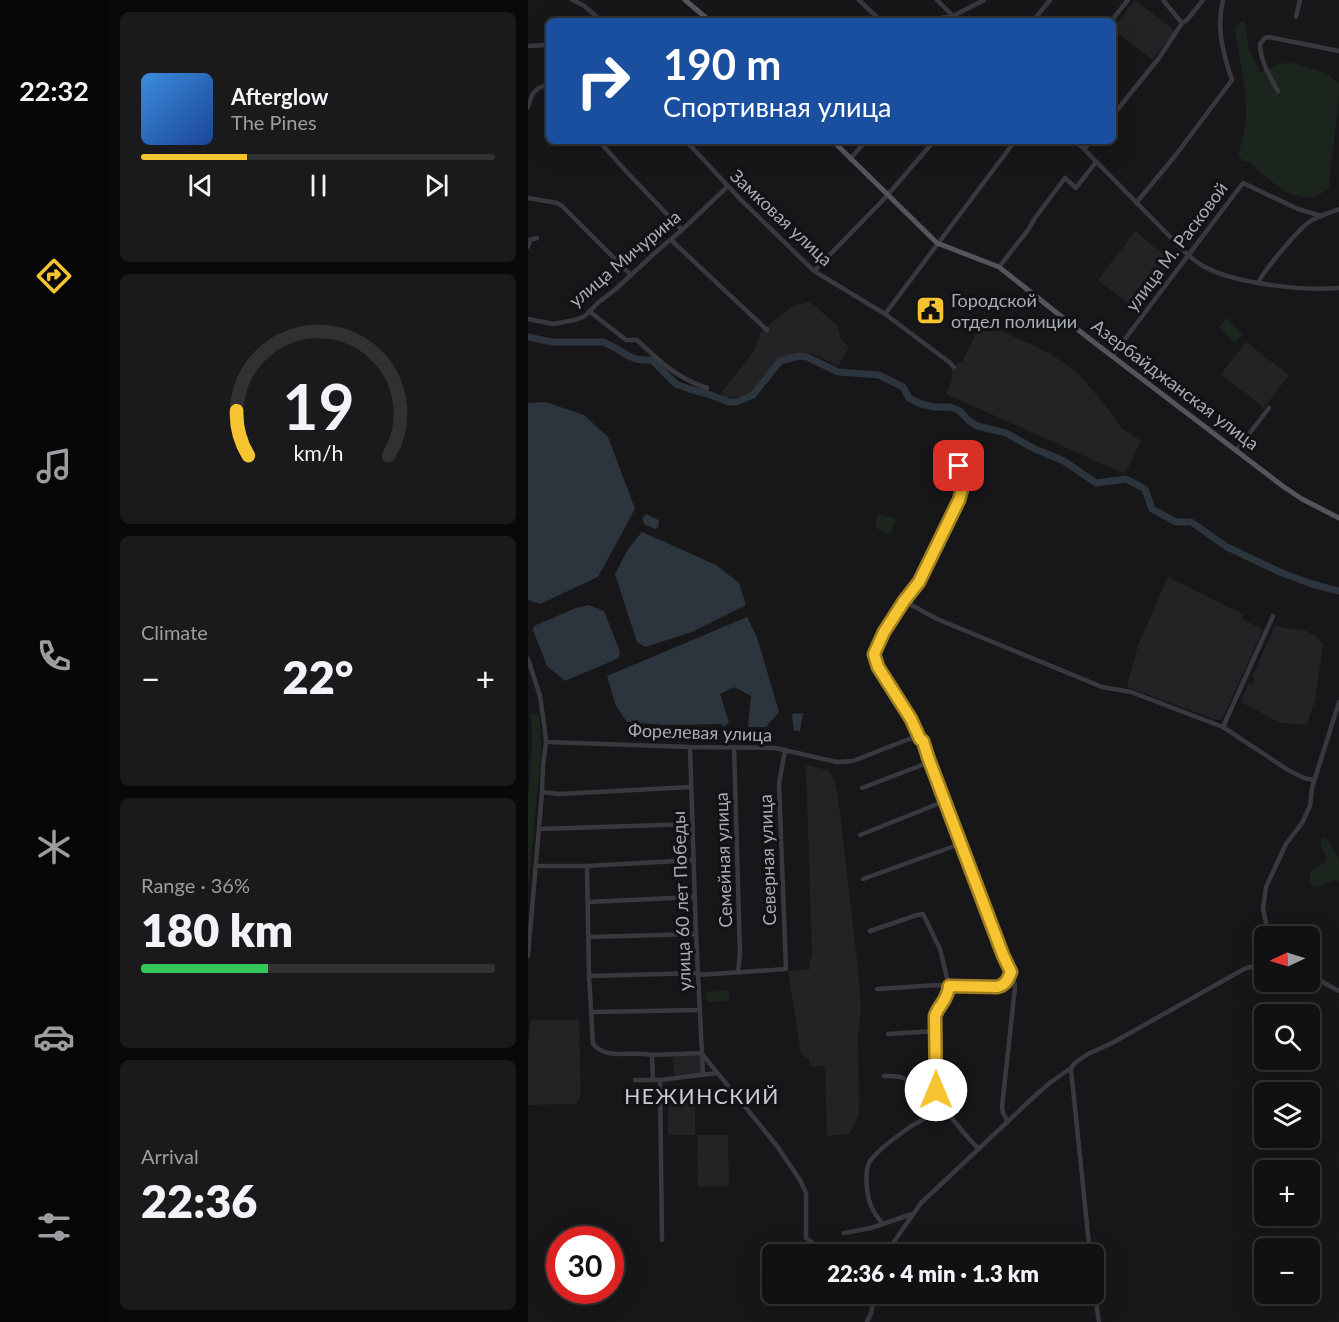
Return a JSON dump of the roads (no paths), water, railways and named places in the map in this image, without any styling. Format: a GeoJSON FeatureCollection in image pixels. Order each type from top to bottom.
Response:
{"type":"FeatureCollection","features":[{"type":"Feature","properties":{"kind":"main road"},"geometry":{"type":"LineString","coordinates":[[685,0],[706,18]]}},
{"type":"Feature","properties":{"kind":"main road"},"geometry":{"type":"LineString","coordinates":[[836,144],[937,243]]}},
{"type":"Feature","properties":{"kind":"main road","name":"Азербайджанская улица"},"geometry":{"type":"LineString","coordinates":[[937,243],[999,267],[1292,493],[1339,518]]}},
{"type":"Feature","properties":{"kind":"street"},"geometry":{"type":"LineString","coordinates":[[572,0],[584,5],[599,18]]}},
{"type":"Feature","properties":{"kind":"street"},"geometry":{"type":"LineString","coordinates":[[859,0],[878,18]]}},
{"type":"Feature","properties":{"kind":"street"},"geometry":{"type":"LineString","coordinates":[[937,0],[953,16]]}},
{"type":"Feature","properties":{"kind":"street"},"geometry":{"type":"LineString","coordinates":[[941,18],[953,16],[984,0]]}},
{"type":"Feature","properties":{"kind":"street"},"geometry":{"type":"LineString","coordinates":[[1035,18],[1050,0]]}},
{"type":"Feature","properties":{"kind":"street"},"geometry":{"type":"LineString","coordinates":[[1113,18],[1128,0]]}},
{"type":"Feature","properties":{"kind":"street"},"geometry":{"type":"LineString","coordinates":[[1163,0],[1182,23]]}},
{"type":"Feature","properties":{"kind":"street"},"geometry":{"type":"LineString","coordinates":[[1116,111],[1159,58],[1182,23],[1203,0]]}},
{"type":"Feature","properties":{"kind":"street"},"geometry":{"type":"LineString","coordinates":[[1136,203],[1175,156],[1232,80],[1224,57],[1220,29],[1222,0]]}},
{"type":"Feature","properties":{"kind":"street"},"geometry":{"type":"LineString","coordinates":[[1296,17],[1300,0]]}},
{"type":"Feature","properties":{"kind":"street"},"geometry":{"type":"LineString","coordinates":[[1278,91],[1266,70],[1261,53],[1260,44],[1265,38],[1339,51]]}},
{"type":"Feature","properties":{"kind":"street"},"geometry":{"type":"LineString","coordinates":[[528,46],[546,45]]}},
{"type":"Feature","properties":{"kind":"street"},"geometry":{"type":"LineString","coordinates":[[528,107],[533,92],[546,86]]}},
{"type":"Feature","properties":{"kind":"street"},"geometry":{"type":"LineString","coordinates":[[602,144],[682,230]]}},
{"type":"Feature","properties":{"kind":"street","name":"Замковая улица"},"geometry":{"type":"LineString","coordinates":[[690,144],[727,187],[814,271],[885,314],[954,367]]}},
{"type":"Feature","properties":{"kind":"street"},"geometry":{"type":"LineString","coordinates":[[850,159],[863,144]]}},
{"type":"Feature","properties":{"kind":"street"},"geometry":{"type":"LineString","coordinates":[[814,271],[887,195],[930,144]]}},
{"type":"Feature","properties":{"kind":"street"},"geometry":{"type":"LineString","coordinates":[[885,314],[1013,144]]}},
{"type":"Feature","properties":{"kind":"street"},"geometry":{"type":"LineString","coordinates":[[1079,144],[1188,255],[1205,268],[1258,283],[1339,288]]}},
{"type":"Feature","properties":{"kind":"street"},"geometry":{"type":"LineString","coordinates":[[1084,149],[1088,144]]}},
{"type":"Feature","properties":{"kind":"street"},"geometry":{"type":"LineString","coordinates":[[999,267],[1065,178],[1076,188],[1096,162]]}},
{"type":"Feature","properties":{"kind":"street","name":"улица М. Расковой"},"geometry":{"type":"LineString","coordinates":[[1112,356],[1243,183],[1298,209],[1322,216]]}},
{"type":"Feature","properties":{"kind":"street","name":"улица Мичурина"},"geometry":{"type":"LineString","coordinates":[[528,319],[554,324],[585,316],[727,187]]}},
{"type":"Feature","properties":{"kind":"street"},"geometry":{"type":"LineString","coordinates":[[528,198],[562,206],[631,274]]}},
{"type":"Feature","properties":{"kind":"street"},"geometry":{"type":"LineString","coordinates":[[1258,283],[1310,221],[1339,209]]}},
{"type":"Feature","properties":{"kind":"street"},"geometry":{"type":"LineString","coordinates":[[528,247],[530,240],[537,238]]}},
{"type":"Feature","properties":{"kind":"street"},"geometry":{"type":"LineString","coordinates":[[671,240],[767,330]]}},
{"type":"Feature","properties":{"kind":"street"},"geometry":{"type":"LineString","coordinates":[[589,311],[626,340],[637,340],[683,378],[707,388]]}},
{"type":"Feature","properties":{"kind":"street"},"geometry":{"type":"LineString","coordinates":[[1236,451],[1269,408]]}},
{"type":"Feature","properties":{"kind":"street"},"geometry":{"type":"LineString","coordinates":[[958,456],[963,486],[959,500],[919,582],[904,601],[874,654],[878,667],[925,745],[960,844],[1014,981],[1002,1107],[1008,1122]]}},
{"type":"Feature","properties":{"kind":"street"},"geometry":{"type":"LineString","coordinates":[[904,601],[937,619],[1102,687],[1131,692],[1223,727],[1288,770],[1314,780]]}},
{"type":"Feature","properties":{"kind":"street"},"geometry":{"type":"LineString","coordinates":[[1223,727],[1274,616]]}},
{"type":"Feature","properties":{"kind":"street"},"geometry":{"type":"LineString","coordinates":[[528,659],[540,696],[546,742],[528,956]]}},
{"type":"Feature","properties":{"kind":"street"},"geometry":{"type":"LineString","coordinates":[[1266,922],[1263,909],[1266,887],[1286,844],[1302,823],[1310,806],[1314,780],[1339,702]]}},
{"type":"Feature","properties":{"kind":"street","name":"Форелевая улица"},"geometry":{"type":"LineString","coordinates":[[546,742],[775,748],[837,762],[853,761],[909,739],[920,739]]}},
{"type":"Feature","properties":{"kind":"street","name":"улица 60 лет Победы"},"geometry":{"type":"LineString","coordinates":[[690,747],[703,1074]]}},
{"type":"Feature","properties":{"kind":"street","name":"Семейная улица"},"geometry":{"type":"LineString","coordinates":[[734,747],[740,954],[738,972]]}},
{"type":"Feature","properties":{"kind":"street","name":"Северная улица"},"geometry":{"type":"LineString","coordinates":[[738,972],[786,969],[779,784],[785,750]]}},
{"type":"Feature","properties":{"kind":"street"},"geometry":{"type":"LineString","coordinates":[[862,788],[930,762]]}},
{"type":"Feature","properties":{"kind":"street"},"geometry":{"type":"LineString","coordinates":[[542,792],[559,794],[691,787]]}},
{"type":"Feature","properties":{"kind":"street"},"geometry":{"type":"LineString","coordinates":[[860,835],[945,801]]}},
{"type":"Feature","properties":{"kind":"street"},"geometry":{"type":"LineString","coordinates":[[539,829],[693,824]]}},
{"type":"Feature","properties":{"kind":"street"},"geometry":{"type":"LineString","coordinates":[[863,879],[960,844]]}},
{"type":"Feature","properties":{"kind":"street"},"geometry":{"type":"LineString","coordinates":[[536,866],[587,866],[694,860]]}},
{"type":"Feature","properties":{"kind":"street"},"geometry":{"type":"LineString","coordinates":[[587,866],[593,1044],[608,1054],[702,1053],[777,1146],[801,1180],[806,1194],[806,1238],[815,1244]]}},
{"type":"Feature","properties":{"kind":"street"},"geometry":{"type":"LineString","coordinates":[[588,902],[695,897]]}},
{"type":"Feature","properties":{"kind":"street"},"geometry":{"type":"LineString","coordinates":[[870,931],[923,914],[940,950],[949,986],[946,1000],[935,1016],[935,1100],[932,1112],[911,1126],[873,1157],[868,1164],[866,1173],[870,1203],[882,1223]]}},
{"type":"Feature","properties":{"kind":"street"},"geometry":{"type":"LineString","coordinates":[[589,937],[696,934]]}},
{"type":"Feature","properties":{"kind":"street"},"geometry":{"type":"LineString","coordinates":[[893,1244],[921,1203],[1051,1082],[1076,1062],[1236,973],[1254,966]]}},
{"type":"Feature","properties":{"kind":"street"},"geometry":{"type":"LineString","coordinates":[[590,976],[738,972]]}},
{"type":"Feature","properties":{"kind":"street"},"geometry":{"type":"LineString","coordinates":[[878,989],[938,985],[997,987],[1003,986],[1011,972]]}},
{"type":"Feature","properties":{"kind":"street"},"geometry":{"type":"LineString","coordinates":[[1320,981],[1339,991]]}},
{"type":"Feature","properties":{"kind":"street"},"geometry":{"type":"LineString","coordinates":[[592,1012],[700,1010]]}},
{"type":"Feature","properties":{"kind":"street"},"geometry":{"type":"LineString","coordinates":[[888,1034],[936,1031]]}},
{"type":"Feature","properties":{"kind":"street"},"geometry":{"type":"LineString","coordinates":[[652,1055],[653,1080]]}},
{"type":"Feature","properties":{"kind":"street"},"geometry":{"type":"LineString","coordinates":[[1071,1068],[1089,1244]]}},
{"type":"Feature","properties":{"kind":"street"},"geometry":{"type":"LineString","coordinates":[[635,1080],[660,1080],[717,1073]]}},
{"type":"Feature","properties":{"kind":"street"},"geometry":{"type":"LineString","coordinates":[[884,1076],[905,1078],[923,1090],[935,1100],[979,1149]]}},
{"type":"Feature","properties":{"kind":"street"},"geometry":{"type":"LineString","coordinates":[[660,1080],[662,1240]]}},
{"type":"Feature","properties":{"kind":"street"},"geometry":{"type":"LineString","coordinates":[[844,1233],[872,1228],[912,1214]]}},
{"type":"Feature","properties":{"kind":"street"},"geometry":{"type":"LineString","coordinates":[[867,1322],[873,1304]]}},
{"type":"Feature","properties":{"kind":"street"},"geometry":{"type":"LineString","coordinates":[[1097,1304],[1100,1322]]}},
{"type":"Feature","properties":{"kind":"waterway"},"geometry":{"type":"LineString","coordinates":[[528,337],[552,342],[603,342],[636,359],[652,360],[676,384],[729,402],[736,402],[753,395],[780,361],[799,356],[807,357],[838,372],[879,375],[903,387],[909,398],[921,404],[958,410],[977,426],[1006,433],[1035,449],[1064,461],[1096,483],[1126,479],[1145,489],[1152,509],[1176,522],[1191,522],[1227,547],[1282,573],[1339,591]]}},
{"type":"Feature","properties":{"kind":"place","name":"Городской отдел полиции"},"geometry":{"type":"Point","coordinates":[930,311]}},
{"type":"Feature","properties":{"kind":"district","name":"НЕЖИНСКИЙ"},"geometry":{"type":"Point","coordinates":[702,1097]}}]}
